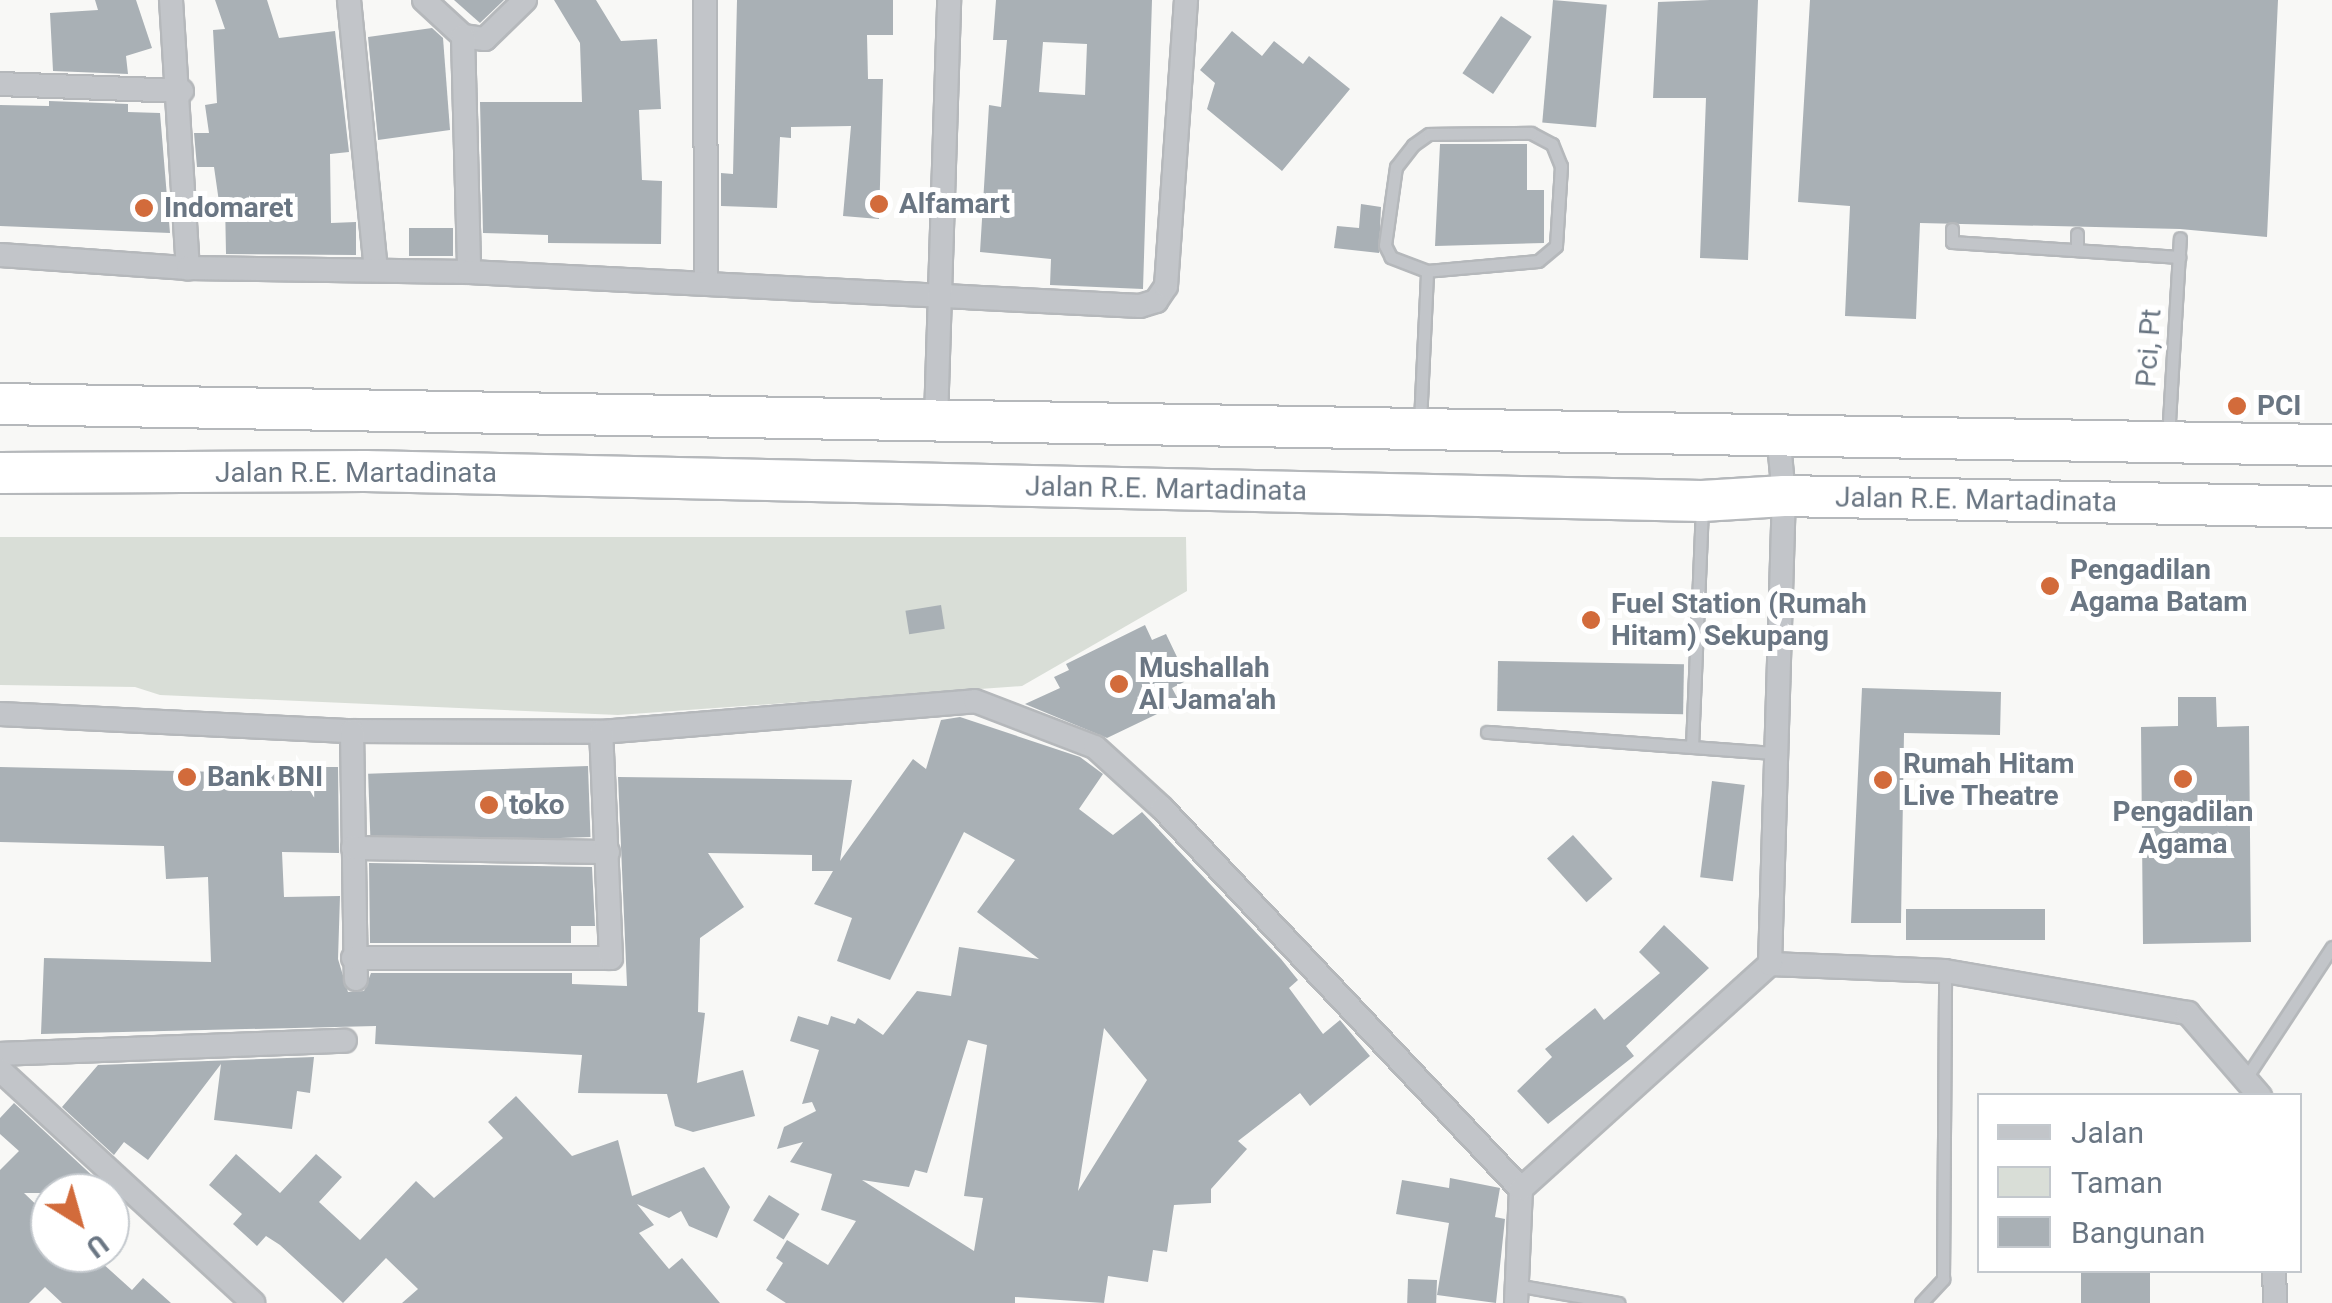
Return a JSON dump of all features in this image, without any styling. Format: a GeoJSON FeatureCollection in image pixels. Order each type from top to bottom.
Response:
{"type":"FeatureCollection","features":[{"type":"Feature","properties":{"kind":"highway"},"geometry":{"type":"LineString","coordinates":[[0,404],[2332,445]]}},
{"type":"Feature","properties":{"kind":"highway"},"geometry":{"type":"LineString","coordinates":[[365,410],[366,471]]}},
{"type":"Feature","properties":{"kind":"highway","name":"Jalan R.E. Martadinata"},"geometry":{"type":"LineString","coordinates":[[0,473],[366,471],[1702,502],[1784,496],[2332,507]]}},
{"type":"Feature","properties":{"kind":"street"},"geometry":{"type":"LineString","coordinates":[[172,0],[182,91],[188,268]]}},
{"type":"Feature","properties":{"kind":"street"},"geometry":{"type":"LineString","coordinates":[[349,0],[376,269]]}},
{"type":"Feature","properties":{"kind":"street"},"geometry":{"type":"LineString","coordinates":[[424,0],[463,36],[485,38],[525,0]]}},
{"type":"Feature","properties":{"kind":"street"},"geometry":{"type":"LineString","coordinates":[[704,0],[706,282]]}},
{"type":"Feature","properties":{"kind":"street"},"geometry":{"type":"LineString","coordinates":[[936,420],[936,300],[950,0]]}},
{"type":"Feature","properties":{"kind":"street"},"geometry":{"type":"LineString","coordinates":[[0,254],[188,268],[469,272],[706,282],[936,300],[1140,306],[1156,300],[1166,286],[1186,0]]}},
{"type":"Feature","properties":{"kind":"street"},"geometry":{"type":"LineString","coordinates":[[463,36],[469,272]]}},
{"type":"Feature","properties":{"kind":"street"},"geometry":{"type":"LineString","coordinates":[[0,84],[182,91]]}},
{"type":"Feature","properties":{"kind":"street"},"geometry":{"type":"LineString","coordinates":[[1770,964],[1771,753],[1784,496],[1778,433]]}},
{"type":"Feature","properties":{"kind":"street"},"geometry":{"type":"LineString","coordinates":[[0,714],[352,732],[601,732],[975,701],[1095,747],[1162,808],[1522,1189]]}},
{"type":"Feature","properties":{"kind":"street"},"geometry":{"type":"LineString","coordinates":[[352,732],[354,969],[611,958],[601,732]]}},
{"type":"Feature","properties":{"kind":"street"},"geometry":{"type":"LineString","coordinates":[[353,848],[608,852]]}},
{"type":"Feature","properties":{"kind":"street"},"geometry":{"type":"LineString","coordinates":[[1516,1294],[1522,1189],[1770,964],[1945,970],[2188,1013],[2254,1085]]}},
{"type":"Feature","properties":{"kind":"street"},"geometry":{"type":"LineString","coordinates":[[0,1054],[345,1041]]}},
{"type":"Feature","properties":{"kind":"street"},"geometry":{"type":"LineString","coordinates":[[0,1070],[253,1303]]}},
{"type":"Feature","properties":{"kind":"street"},"geometry":{"type":"LineString","coordinates":[[2274,1273],[2276,1303]]}},
{"type":"Feature","properties":{"kind":"lane"},"geometry":{"type":"LineString","coordinates":[[1429,134],[1514,134],[1552,144],[1562,166],[1556,246],[1538,261],[1427,271],[1400,264],[1386,245],[1396,167],[1412,145],[1429,134]]}},
{"type":"Feature","properties":{"kind":"lane"},"geometry":{"type":"LineString","coordinates":[[1952,230],[1952,242],[2180,258]]}},
{"type":"Feature","properties":{"kind":"lane"},"geometry":{"type":"LineString","coordinates":[[2076,249],[2078,234]]}},
{"type":"Feature","properties":{"kind":"lane","name":"Pci, Pt"},"geometry":{"type":"LineString","coordinates":[[2168,442],[2180,238]]}},
{"type":"Feature","properties":{"kind":"lane"},"geometry":{"type":"LineString","coordinates":[[1420,426],[1427,271]]}},
{"type":"Feature","properties":{"kind":"lane"},"geometry":{"type":"LineString","coordinates":[[1692,746],[1702,502]]}},
{"type":"Feature","properties":{"kind":"lane"},"geometry":{"type":"LineString","coordinates":[[1487,732],[1771,753]]}},
{"type":"Feature","properties":{"kind":"lane"},"geometry":{"type":"LineString","coordinates":[[2254,1085],[2332,946]]}},
{"type":"Feature","properties":{"kind":"lane"},"geometry":{"type":"LineString","coordinates":[[1921,1303],[1943,1279],[1945,970]]}},
{"type":"Feature","properties":{"kind":"lane"},"geometry":{"type":"LineString","coordinates":[[1516,1294],[1618,1303]]}},
{"type":"Feature","properties":{"kind":"green space"},"geometry":{"type":"Polygon","coordinates":[[[0,537],[1186,537],[1187,591],[1022,686],[618,715],[160,695],[135,687],[0,685],[0,537]]]}},
{"type":"Feature","properties":{"kind":"building"},"geometry":{"type":"Polygon","coordinates":[[[95,0],[136,0],[152,48],[126,56],[128,74],[53,71],[50,13],[98,10],[95,0]]]}},
{"type":"Feature","properties":{"kind":"building"},"geometry":{"type":"Polygon","coordinates":[[[215,0],[267,0],[279,38],[335,31],[349,152],[330,154],[331,223],[356,222],[356,255],[226,254],[225,201],[219,202],[214,167],[197,167],[194,133],[209,133],[205,105],[217,103],[213,30],[225,29],[215,0]]]}},
{"type":"Feature","properties":{"kind":"building"},"geometry":{"type":"Polygon","coordinates":[[[454,0],[504,0],[480,23],[454,0]]]}},
{"type":"Feature","properties":{"kind":"building"},"geometry":{"type":"Polygon","coordinates":[[[554,0],[596,0],[621,41],[657,39],[661,109],[639,110],[642,180],[662,181],[661,244],[548,243],[548,235],[483,233],[480,102],[582,102],[580,43],[554,0]]]}},
{"type":"Feature","properties":{"kind":"building"},"geometry":{"type":"Polygon","coordinates":[[[737,0],[893,0],[893,35],[867,35],[868,79],[883,79],[879,219],[843,216],[851,126],[791,127],[791,138],[780,137],[777,208],[721,206],[721,173],[733,174],[737,0]]]}},
{"type":"Feature","properties":{"kind":"building"},"geometry":{"type":"Polygon","coordinates":[[[996,0],[1152,0],[1143,289],[1050,285],[1051,259],[980,252],[989,105],[1001,107],[1007,40],[993,40],[996,0]],[[1043,42],[1039,92],[1085,95],[1087,44],[1043,42]]]}},
{"type":"Feature","properties":{"kind":"building"},"geometry":{"type":"Polygon","coordinates":[[[1553,0],[1607,5],[1596,127],[1542,123],[1553,0]]]}},
{"type":"Feature","properties":{"kind":"building"},"geometry":{"type":"Polygon","coordinates":[[[1758,0],[1748,260],[1700,258],[1706,98],[1653,98],[1658,2],[1758,0]]]}},
{"type":"Feature","properties":{"kind":"building"},"geometry":{"type":"Polygon","coordinates":[[[1810,0],[2278,0],[2267,237],[2180,229],[1920,223],[1916,319],[1845,316],[1850,206],[1798,202],[1810,0]]]}},
{"type":"Feature","properties":{"kind":"building"},"geometry":{"type":"Polygon","coordinates":[[[1501,16],[1532,37],[1493,94],[1462,73],[1501,16]]]}},
{"type":"Feature","properties":{"kind":"building"},"geometry":{"type":"Polygon","coordinates":[[[432,28],[443,38],[450,130],[378,140],[368,37],[432,28]]]}},
{"type":"Feature","properties":{"kind":"building"},"geometry":{"type":"Polygon","coordinates":[[[1232,31],[1262,56],[1274,41],[1303,64],[1309,56],[1350,89],[1282,171],[1207,109],[1215,83],[1200,70],[1232,31]]]}},
{"type":"Feature","properties":{"kind":"building"},"geometry":{"type":"Polygon","coordinates":[[[49,101],[128,104],[128,112],[160,113],[170,233],[0,226],[0,105],[49,106],[49,101]]]}},
{"type":"Feature","properties":{"kind":"building"},"geometry":{"type":"Polygon","coordinates":[[[1440,144],[1527,144],[1527,190],[1544,190],[1544,243],[1435,246],[1440,144]]]}},
{"type":"Feature","properties":{"kind":"building"},"geometry":{"type":"Polygon","coordinates":[[[1361,204],[1381,207],[1379,253],[1334,248],[1337,226],[1359,228],[1361,204]]]}},
{"type":"Feature","properties":{"kind":"building"},"geometry":{"type":"Polygon","coordinates":[[[409,228],[453,228],[453,256],[409,256],[409,228]]]}},
{"type":"Feature","properties":{"kind":"building"},"geometry":{"type":"Polygon","coordinates":[[[941,605],[945,629],[909,634],[905,611],[941,605]]]}},
{"type":"Feature","properties":{"kind":"building","name":"Mushallah Al Jama'ah"},"geometry":{"type":"Polygon","coordinates":[[[1145,625],[1152,640],[1166,634],[1188,680],[1172,688],[1180,703],[1107,738],[1025,704],[1060,688],[1054,677],[1069,670],[1066,664],[1145,625]]]}},
{"type":"Feature","properties":{"kind":"building"},"geometry":{"type":"Polygon","coordinates":[[[1498,661],[1684,664],[1683,714],[1497,711],[1498,661]]]}},
{"type":"Feature","properties":{"kind":"building"},"geometry":{"type":"Polygon","coordinates":[[[1862,688],[2001,692],[2000,735],[1904,733],[1901,923],[1851,923],[1862,688]]]}},
{"type":"Feature","properties":{"kind":"building"},"geometry":{"type":"Polygon","coordinates":[[[2178,697],[2216,697],[2217,727],[2249,726],[2251,942],[2143,944],[2141,727],[2178,726],[2178,697]]]}},
{"type":"Feature","properties":{"kind":"building"},"geometry":{"type":"Polygon","coordinates":[[[960,717],[1080,757],[1103,774],[1079,809],[1113,835],[1142,812],[1281,959],[1298,980],[1289,988],[1323,1034],[1340,1020],[1370,1056],[1310,1106],[1300,1093],[1238,1141],[1247,1149],[1211,1189],[1211,1203],[1174,1205],[1167,1252],[1153,1250],[1148,1282],[1108,1276],[1104,1303],[1015,1297],[1015,1303],[786,1303],[766,1290],[783,1263],[776,1258],[787,1240],[828,1265],[856,1221],[821,1210],[832,1174],[790,1162],[803,1142],[777,1149],[784,1127],[816,1111],[812,1102],[802,1104],[819,1050],[790,1041],[798,1016],[828,1025],[831,1016],[855,1024],[858,1018],[883,1035],[917,991],[951,996],[959,947],[1039,959],[977,912],[1015,860],[964,832],[890,980],[837,961],[852,918],[814,904],[833,871],[812,871],[812,855],[708,853],[744,907],[700,938],[698,1012],[705,1013],[697,1083],[743,1070],[755,1116],[693,1132],[675,1126],[667,1094],[578,1093],[582,1055],[375,1044],[376,1026],[41,1034],[44,958],[211,962],[208,877],[166,879],[164,846],[0,842],[0,767],[313,774],[314,767],[338,767],[339,853],[282,852],[284,897],[340,896],[338,959],[348,992],[364,991],[371,973],[572,973],[572,984],[627,986],[618,777],[852,780],[840,861],[913,759],[926,769],[941,720],[960,717]],[[1104,1028],[1078,1191],[1147,1080],[1104,1028]],[[968,1040],[927,1173],[915,1170],[909,1187],[862,1180],[974,1251],[983,1198],[964,1196],[987,1045],[968,1040]]]}},
{"type":"Feature","properties":{"kind":"building","name":"toko"},"geometry":{"type":"Polygon","coordinates":[[[588,766],[590,837],[371,845],[368,774],[588,766]]]}},
{"type":"Feature","properties":{"kind":"building"},"geometry":{"type":"Polygon","coordinates":[[[1712,781],[1745,785],[1733,881],[1700,877],[1712,781]]]}},
{"type":"Feature","properties":{"kind":"building"},"geometry":{"type":"Polygon","coordinates":[[[1573,835],[1612,879],[1586,902],[1547,858],[1573,835]]]}},
{"type":"Feature","properties":{"kind":"building"},"geometry":{"type":"Polygon","coordinates":[[[369,863],[592,867],[595,926],[571,926],[571,943],[370,943],[369,863]]]}},
{"type":"Feature","properties":{"kind":"building"},"geometry":{"type":"Polygon","coordinates":[[[1906,909],[2045,909],[2045,940],[1906,940],[1906,909]]]}},
{"type":"Feature","properties":{"kind":"building"},"geometry":{"type":"Polygon","coordinates":[[[1664,925],[1709,968],[1626,1046],[1634,1056],[1548,1124],[1517,1091],[1552,1057],[1545,1049],[1595,1008],[1604,1020],[1660,973],[1639,952],[1664,925]]]}},
{"type":"Feature","properties":{"kind":"building"},"geometry":{"type":"Polygon","coordinates":[[[314,1057],[310,1093],[297,1091],[292,1129],[214,1120],[221,1064],[148,1160],[124,1142],[114,1155],[62,1107],[98,1065],[314,1057]]]}},
{"type":"Feature","properties":{"kind":"building"},"geometry":{"type":"Polygon","coordinates":[[[516,1096],[572,1156],[618,1140],[632,1196],[704,1167],[730,1207],[717,1238],[689,1226],[681,1211],[669,1218],[637,1204],[654,1225],[639,1233],[669,1269],[682,1258],[720,1303],[402,1303],[418,1289],[386,1258],[343,1303],[280,1245],[266,1236],[257,1246],[233,1224],[242,1214],[209,1185],[236,1154],[280,1193],[316,1154],[342,1177],[319,1202],[360,1240],[416,1181],[434,1198],[503,1138],[488,1122],[516,1096]]]}},
{"type":"Feature","properties":{"kind":"building"},"geometry":{"type":"Polygon","coordinates":[[[14,1103],[89,1173],[30,1173],[30,1193],[24,1193],[30,1199],[30,1273],[113,1273],[132,1290],[143,1278],[171,1303],[62,1303],[45,1287],[29,1303],[0,1303],[0,1170],[19,1151],[0,1134],[0,1118],[14,1103]]]}},
{"type":"Feature","properties":{"kind":"building"},"geometry":{"type":"Polygon","coordinates":[[[1450,1178],[1500,1188],[1495,1217],[1505,1219],[1496,1303],[1437,1295],[1449,1223],[1396,1214],[1402,1180],[1449,1188],[1450,1178]]]}},
{"type":"Feature","properties":{"kind":"building"},"geometry":{"type":"Polygon","coordinates":[[[769,1195],[800,1214],[784,1240],[753,1220],[769,1195]]]}},
{"type":"Feature","properties":{"kind":"building"},"geometry":{"type":"Polygon","coordinates":[[[2081,1273],[2150,1273],[2150,1303],[2081,1303],[2081,1273]]]}},
{"type":"Feature","properties":{"kind":"building"},"geometry":{"type":"Polygon","coordinates":[[[1408,1279],[1437,1280],[1436,1303],[1407,1303],[1408,1279]]]}},
{"type":"Feature","properties":{"kind":"place","name":"Alfamart"},"geometry":{"type":"Point","coordinates":[879,204]}},
{"type":"Feature","properties":{"kind":"place","name":"Indomaret"},"geometry":{"type":"Point","coordinates":[144,208]}},
{"type":"Feature","properties":{"kind":"place","name":"PCI"},"geometry":{"type":"Point","coordinates":[2237,406]}},
{"type":"Feature","properties":{"kind":"place","name":"Pengadilan Agama Batam"},"geometry":{"type":"Point","coordinates":[2050,586]}},
{"type":"Feature","properties":{"kind":"place","name":"Fuel Station (Rumah Hitam) Sekupang"},"geometry":{"type":"Point","coordinates":[1591,620]}},
{"type":"Feature","properties":{"kind":"place","name":"Mushallah Al Jama'ah"},"geometry":{"type":"Point","coordinates":[1119,684]}},
{"type":"Feature","properties":{"kind":"place","name":"Bank BNI"},"geometry":{"type":"Point","coordinates":[187,777]}},
{"type":"Feature","properties":{"kind":"place","name":"Pengadilan Agama"},"geometry":{"type":"Point","coordinates":[2183,779]}},
{"type":"Feature","properties":{"kind":"place","name":"Rumah Hitam Live Theatre"},"geometry":{"type":"Point","coordinates":[1883,780]}},
{"type":"Feature","properties":{"kind":"place","name":"toko"},"geometry":{"type":"Point","coordinates":[489,805]}}]}
